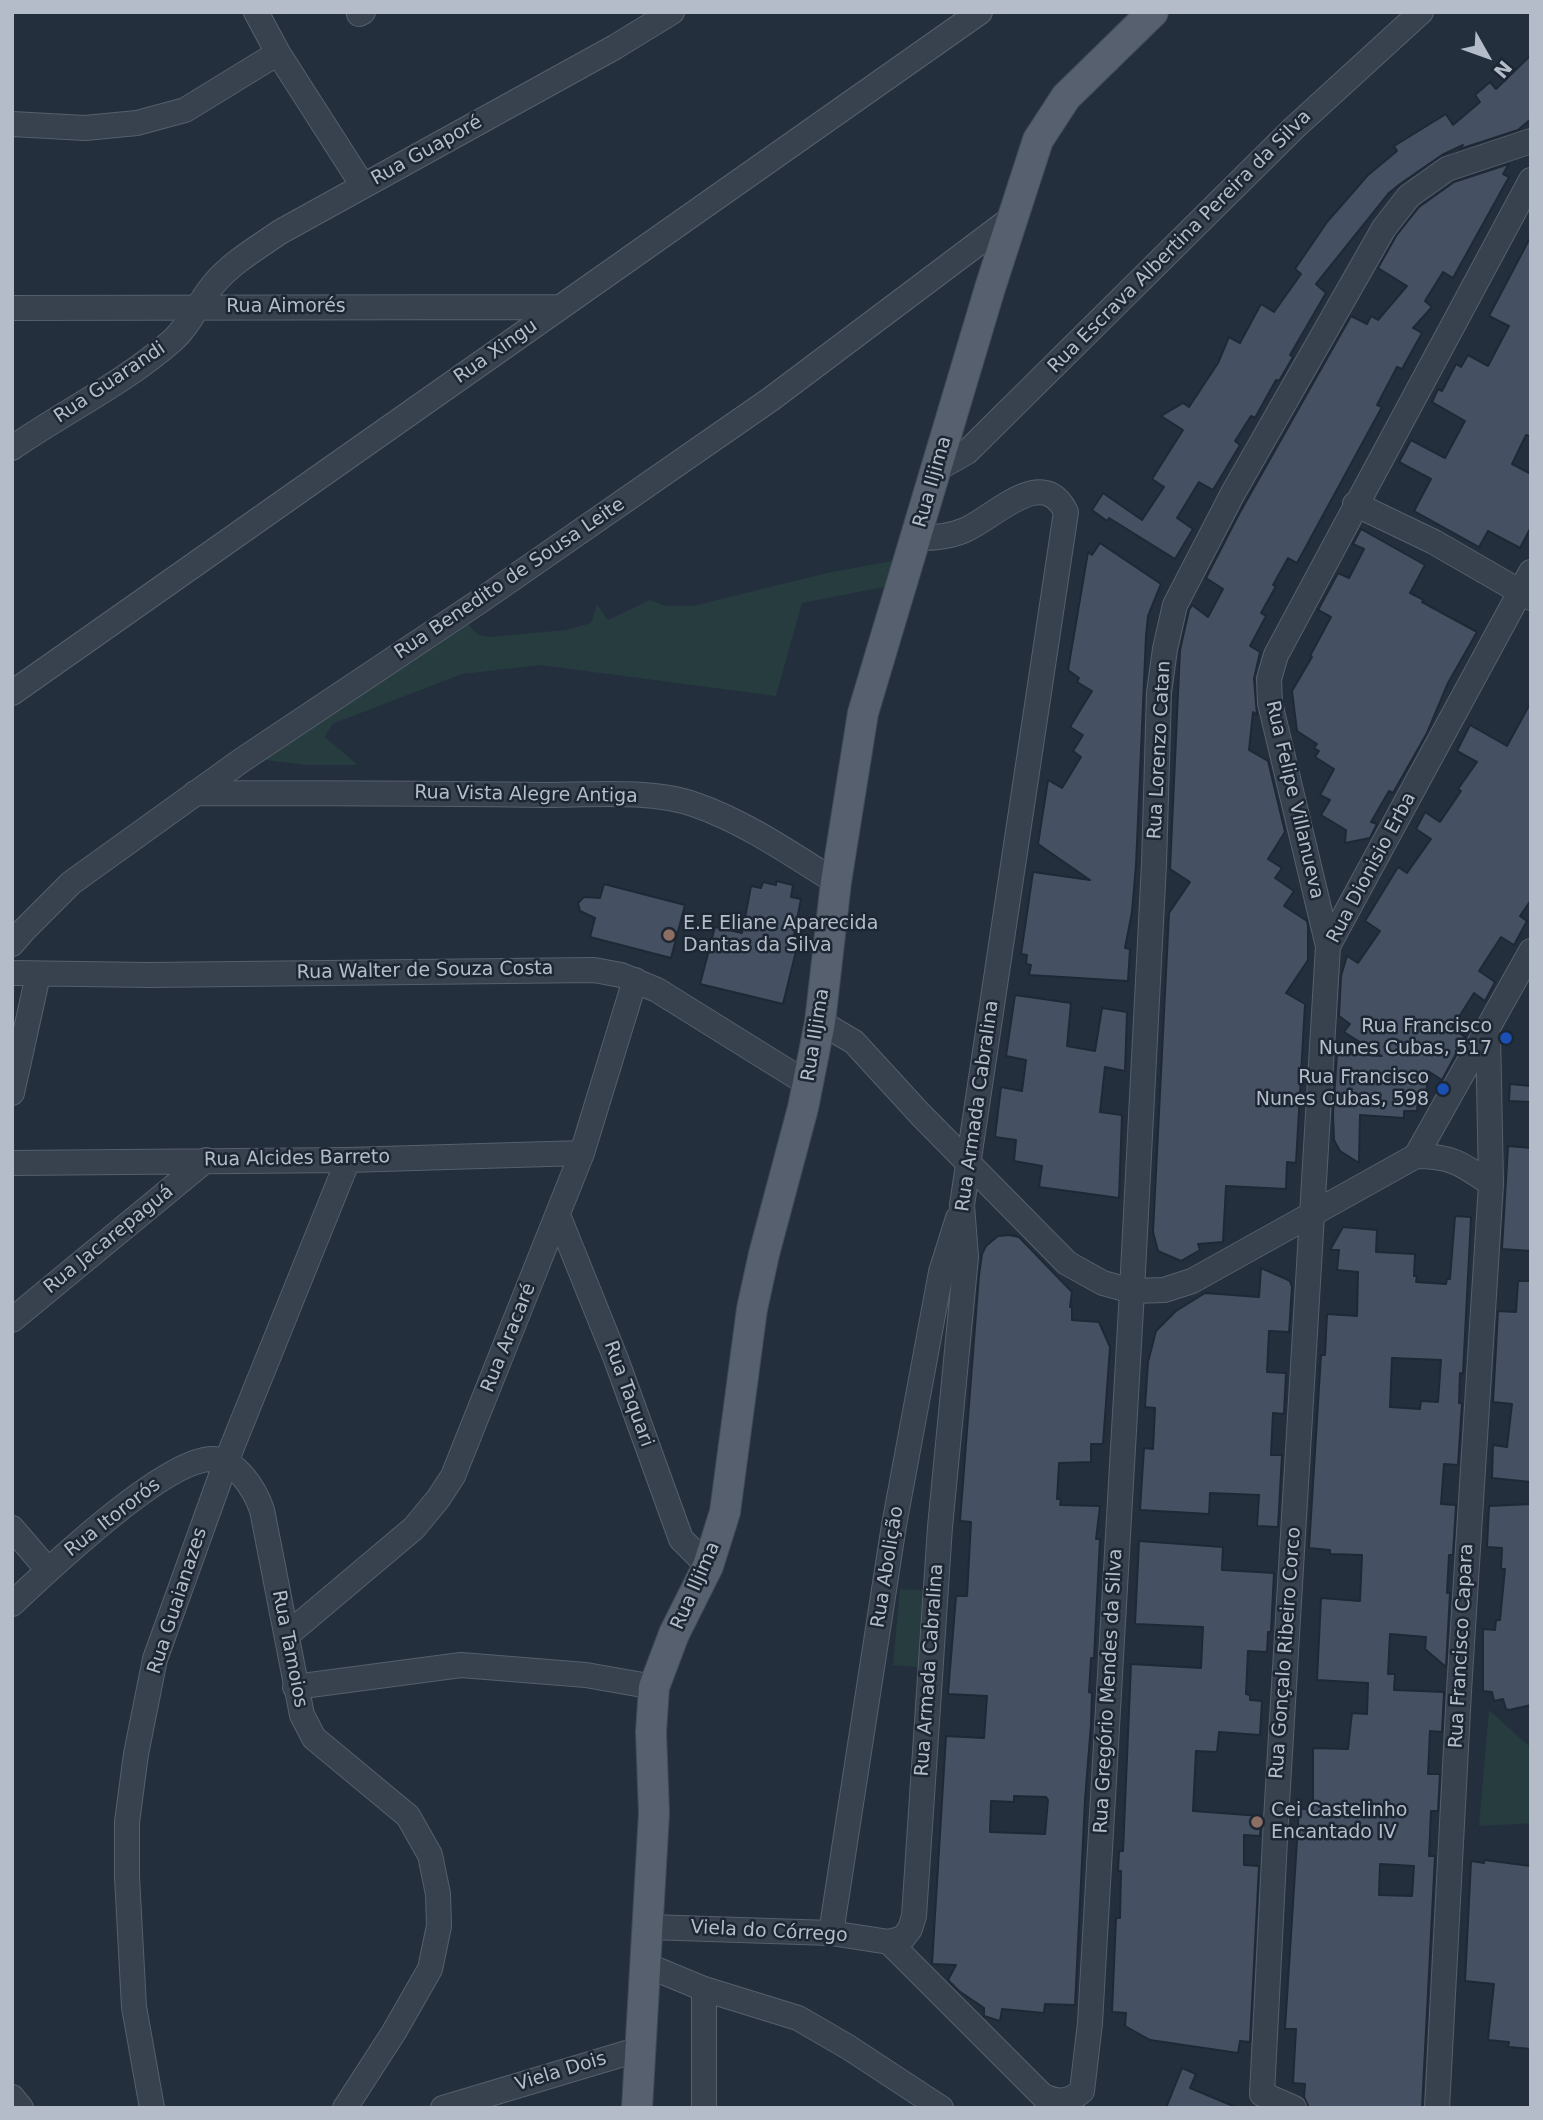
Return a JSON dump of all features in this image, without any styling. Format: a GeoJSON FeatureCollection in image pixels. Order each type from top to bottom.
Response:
{"type":"FeatureCollection","features":[{"type":"Feature","properties":{"kind":"main road","name":"Rua Iljima"},"geometry":{"type":"LineString","coordinates":[[637,2108],[654,1813],[651,1732],[653,1687],[674,1634],[708,1566],[725,1512],[757,1287],[808,1084],[820,1022],[836,882],[863,713],[990,288],[1038,140],[1066,97],[1153,12]]}},
{"type":"Feature","properties":{"kind":"street"},"geometry":{"type":"LineString","coordinates":[[256,12],[278,53],[363,186]]}},
{"type":"Feature","properties":{"kind":"street","name":"Rua Guaporé"},"geometry":{"type":"LineString","coordinates":[[198,307],[213,285],[233,265],[280,232],[615,47],[672,12]]}},
{"type":"Feature","properties":{"kind":"street","name":"Rua Xingu"},"geometry":{"type":"LineString","coordinates":[[12,693],[980,12]]}},
{"type":"Feature","properties":{"kind":"street","name":"Rua Escrava Albertina Pereira da Silva"},"geometry":{"type":"LineString","coordinates":[[937,468],[967,452],[1294,128],[1421,12]]}},
{"type":"Feature","properties":{"kind":"street"},"geometry":{"type":"LineString","coordinates":[[12,124],[85,128],[138,123],[185,110],[278,53]]}},
{"type":"Feature","properties":{"kind":"street","name":"Rua Lorenzo Catan"},"geometry":{"type":"LineString","coordinates":[[1132,1291],[1154,864],[1159,693],[1175,605],[1233,494],[1384,228],[1409,196],[1447,169],[1531,141]]}},
{"type":"Feature","properties":{"kind":"street","name":"Rua Felipe Villanueva"},"geometry":{"type":"LineString","coordinates":[[1328,946],[1270,703],[1269,679],[1276,655],[1355,504],[1531,180]]}},
{"type":"Feature","properties":{"kind":"street","name":"Rua Benedito de Sousa Leite"},"geometry":{"type":"LineString","coordinates":[[12,944],[71,883],[195,793],[771,399],[1013,217]]}},
{"type":"Feature","properties":{"kind":"street","name":"Rua Guarandi"},"geometry":{"type":"LineString","coordinates":[[12,448],[147,361],[187,326],[198,307]]}},
{"type":"Feature","properties":{"kind":"street","name":"Rua Aimorés"},"geometry":{"type":"LineString","coordinates":[[12,308],[559,307]]}},
{"type":"Feature","properties":{"kind":"street","name":"Rua Armada Cabralina"},"geometry":{"type":"LineString","coordinates":[[889,1942],[903,1938],[910,1929],[914,1916],[940,1527],[966,1257],[962,1205],[1066,512],[1061,501],[1047,492],[1032,492],[1017,498],[987,519],[963,531],[941,538],[917,538]]}},
{"type":"Feature","properties":{"kind":"street"},"geometry":{"type":"LineString","coordinates":[[1355,504],[1527,587]]}},
{"type":"Feature","properties":{"kind":"street","name":"Rua Dionisio Erba"},"geometry":{"type":"LineString","coordinates":[[1312,1212],[1328,946],[1527,587]]}},
{"type":"Feature","properties":{"kind":"street","name":"Rua Vista Alegre Antiga"},"geometry":{"type":"LineString","coordinates":[[195,793],[610,796],[669,799],[695,804],[731,820],[836,882]]}},
{"type":"Feature","properties":{"kind":"street"},"geometry":{"type":"LineString","coordinates":[[1416,1156],[1488,1032],[1531,951]]}},
{"type":"Feature","properties":{"kind":"street","name":"Rua Walter de Souza Costa"},"geometry":{"type":"LineString","coordinates":[[12,973],[38,975],[594,970],[635,980],[712,1022],[808,1084]]}},
{"type":"Feature","properties":{"kind":"street"},"geometry":{"type":"LineString","coordinates":[[12,1093],[38,975]]}},
{"type":"Feature","properties":{"kind":"street","name":"Rua Aracaré"},"geometry":{"type":"LineString","coordinates":[[287,1635],[414,1528],[453,1476],[582,1153],[635,980]]}},
{"type":"Feature","properties":{"kind":"street"},"geometry":{"type":"LineString","coordinates":[[820,1022],[854,1042],[920,1114],[1067,1263],[1103,1283],[1132,1291],[1164,1290],[1192,1281],[1416,1156],[1441,1156],[1460,1163],[1491,1184]]}},
{"type":"Feature","properties":{"kind":"street","name":"Rua Francisco Capara"},"geometry":{"type":"LineString","coordinates":[[1437,2108],[1462,1637],[1491,1184],[1488,1032]]}},
{"type":"Feature","properties":{"kind":"street","name":"Rua Alcides Barreto"},"geometry":{"type":"LineString","coordinates":[[12,1163],[348,1160],[582,1153]]}},
{"type":"Feature","properties":{"kind":"street","name":"Rua Jacarepaguá"},"geometry":{"type":"LineString","coordinates":[[12,1320],[206,1160]]}},
{"type":"Feature","properties":{"kind":"street","name":"Rua Guaianazes"},"geometry":{"type":"LineString","coordinates":[[152,2108],[134,2007],[128,1923],[127,1822],[136,1754],[155,1658],[226,1462],[348,1160]]}},
{"type":"Feature","properties":{"kind":"street","name":"Rua Abolição"},"geometry":{"type":"LineString","coordinates":[[831,1934],[894,1525],[941,1272],[962,1205]]}},
{"type":"Feature","properties":{"kind":"street","name":"Rua Gonçalo Ribeiro Corco"},"geometry":{"type":"LineString","coordinates":[[1294,2108],[1262,2094],[1312,1212]]}},
{"type":"Feature","properties":{"kind":"street","name":"Rua Taquari"},"geometry":{"type":"LineString","coordinates":[[558,1215],[616,1359],[681,1538],[708,1566]]}},
{"type":"Feature","properties":{"kind":"street","name":"Rua Gregório Mendes da Silva"},"geometry":{"type":"LineString","coordinates":[[889,1942],[1043,2096],[1057,2102],[1072,2100],[1082,2091],[1091,2010],[1132,1291]]}},
{"type":"Feature","properties":{"kind":"street","name":"Rua Itororós"},"geometry":{"type":"LineString","coordinates":[[12,1604],[121,1509],[170,1473],[202,1460],[226,1462]]}},
{"type":"Feature","properties":{"kind":"street","name":"Rua Tamoios"},"geometry":{"type":"LineString","coordinates":[[226,1462],[246,1481],[259,1502],[302,1715],[314,1738],[408,1816],[430,1855],[438,1894],[439,1926],[430,1969],[394,2032],[345,2108]]}},
{"type":"Feature","properties":{"kind":"street"},"geometry":{"type":"LineString","coordinates":[[12,1528],[48,1570]]}},
{"type":"Feature","properties":{"kind":"street"},"geometry":{"type":"LineString","coordinates":[[295,1687],[461,1665],[586,1675],[653,1687]]}},
{"type":"Feature","properties":{"kind":"street","name":"Viela do Córrego"},"geometry":{"type":"LineString","coordinates":[[649,1927],[831,1934],[889,1942]]}},
{"type":"Feature","properties":{"kind":"street"},"geometry":{"type":"LineString","coordinates":[[646,1965],[704,1989],[798,2018],[941,2108]]}},
{"type":"Feature","properties":{"kind":"street"},"geometry":{"type":"LineString","coordinates":[[704,1989],[704,2108]]}},
{"type":"Feature","properties":{"kind":"street","name":"Viela Dois"},"geometry":{"type":"LineString","coordinates":[[443,2108],[640,2049]]}},
{"type":"Feature","properties":{"kind":"street"},"geometry":{"type":"LineString","coordinates":[[12,2097],[21,2108]]}},
{"type":"Feature","properties":{"kind":"green space"},"geometry":{"type":"Polygon","coordinates":[[[897,560],[889,586],[802,603],[776,696],[540,665],[462,674],[332,724],[325,737],[358,765],[306,765],[265,760],[466,622],[478,635],[490,637],[566,630],[591,623],[597,605],[608,620],[650,600],[665,606],[693,606],[827,573],[897,560]]]}},
{"type":"Feature","properties":{"kind":"green space"},"geometry":{"type":"Polygon","coordinates":[[[900,1589],[930,1591],[924,1668],[893,1665],[900,1589]]]}},
{"type":"Feature","properties":{"kind":"green space"},"geometry":{"type":"Polygon","coordinates":[[[1489,1710],[1531,1748],[1531,1823],[1479,1826],[1489,1710]]]}},
{"type":"Feature","properties":{"kind":"building"},"geometry":{"type":"Polygon","coordinates":[[[1531,55],[1531,119],[1518,130],[1460,149],[1463,145],[1442,155],[1400,184],[1389,193],[1316,284],[1326,293],[1290,355],[1293,357],[1279,381],[1276,380],[1255,418],[1251,416],[1235,441],[1240,445],[1213,490],[1199,482],[1177,518],[1193,529],[1175,559],[1092,510],[1103,493],[1142,520],[1164,487],[1152,479],[1183,430],[1161,416],[1183,403],[1189,407],[1218,363],[1229,337],[1240,343],[1261,304],[1274,312],[1301,274],[1295,269],[1327,222],[1368,175],[1397,151],[1394,146],[1446,114],[1453,125],[1480,102],[1475,95],[1490,82],[1496,89],[1531,55]]]}},
{"type":"Feature","properties":{"kind":"building"},"geometry":{"type":"Polygon","coordinates":[[[1509,164],[1503,174],[1509,177],[1453,278],[1443,272],[1425,301],[1432,307],[1413,328],[1422,333],[1402,369],[1397,367],[1377,405],[1382,407],[1297,563],[1288,558],[1273,585],[1276,586],[1261,613],[1266,616],[1250,646],[1260,652],[1254,679],[1257,715],[1253,712],[1249,750],[1268,761],[1285,832],[1268,859],[1282,868],[1275,878],[1294,891],[1284,906],[1307,921],[1308,926],[1308,960],[1286,993],[1305,1004],[1296,1163],[1287,1162],[1286,1189],[1226,1186],[1223,1242],[1198,1244],[1200,1250],[1181,1261],[1158,1251],[1153,1232],[1169,913],[1190,882],[1170,869],[1180,650],[1189,610],[1192,605],[1208,617],[1223,589],[1206,578],[1239,514],[1351,316],[1367,324],[1371,316],[1378,320],[1407,286],[1378,268],[1396,236],[1419,207],[1454,182],[1509,164]]]}},
{"type":"Feature","properties":{"kind":"building"},"geometry":{"type":"Polygon","coordinates":[[[1531,236],[1531,437],[1526,435],[1512,464],[1531,474],[1531,527],[1520,548],[1488,531],[1479,547],[1414,511],[1431,479],[1399,462],[1411,440],[1445,458],[1465,421],[1432,402],[1438,389],[1442,391],[1456,364],[1461,367],[1468,355],[1488,366],[1509,326],[1489,316],[1531,236]]]}},
{"type":"Feature","properties":{"kind":"building"},"geometry":{"type":"Polygon","coordinates":[[[1361,529],[1425,565],[1410,593],[1477,632],[1448,683],[1427,733],[1393,793],[1389,791],[1371,822],[1377,824],[1370,838],[1345,843],[1346,830],[1321,815],[1330,800],[1320,795],[1334,769],[1315,757],[1319,751],[1314,748],[1317,744],[1297,731],[1292,691],[1331,617],[1318,610],[1338,573],[1349,578],[1364,549],[1353,544],[1361,529]]]}},
{"type":"Feature","properties":{"kind":"building"},"geometry":{"type":"Polygon","coordinates":[[[1100,543],[1161,584],[1148,616],[1146,636],[1136,865],[1132,912],[1125,948],[1130,949],[1128,981],[1029,975],[1031,965],[1026,964],[1027,955],[1021,954],[1033,872],[1090,880],[1038,844],[1048,780],[1062,788],[1081,757],[1073,751],[1083,735],[1070,727],[1092,691],[1077,682],[1079,678],[1068,670],[1088,552],[1092,555],[1100,543]]]}},
{"type":"Feature","properties":{"kind":"building"},"geometry":{"type":"Polygon","coordinates":[[[1531,702],[1531,900],[1520,916],[1527,921],[1514,945],[1501,937],[1479,971],[1495,982],[1485,1001],[1474,993],[1452,1028],[1465,1037],[1442,1080],[1428,1071],[1426,1099],[1418,1098],[1417,1111],[1404,1111],[1404,1118],[1360,1115],[1359,1163],[1340,1151],[1334,1140],[1337,1053],[1382,1056],[1344,1032],[1350,1024],[1339,1016],[1341,976],[1347,956],[1358,963],[1380,931],[1365,921],[1398,867],[1407,873],[1431,839],[1416,829],[1425,812],[1440,822],[1477,762],[1457,751],[1470,725],[1507,746],[1531,702]]]}},
{"type":"Feature","properties":{"kind":"building"},"geometry":{"type":"Polygon","coordinates":[[[776,881],[793,885],[791,897],[801,899],[792,946],[797,947],[783,1004],[700,984],[715,927],[742,933],[751,886],[761,888],[763,882],[776,885],[776,881]]]}},
{"type":"Feature","properties":{"kind":"building"},"geometry":{"type":"Polygon","coordinates":[[[604,884],[685,905],[671,958],[590,937],[595,918],[580,911],[578,903],[584,897],[600,898],[604,884]]]}},
{"type":"Feature","properties":{"kind":"building"},"geometry":{"type":"Polygon","coordinates":[[[1015,995],[1071,1003],[1067,1046],[1095,1051],[1102,1008],[1127,1012],[1125,1071],[1105,1067],[1100,1112],[1122,1115],[1119,1198],[1039,1187],[1042,1166],[1014,1161],[1016,1140],[995,1137],[1001,1087],[1022,1091],[1026,1060],[1006,1056],[1015,995]]]}},
{"type":"Feature","properties":{"kind":"building"},"geometry":{"type":"Polygon","coordinates":[[[1510,1084],[1531,1086],[1531,1102],[1509,1101],[1510,1084]]]}},
{"type":"Feature","properties":{"kind":"building"},"geometry":{"type":"Polygon","coordinates":[[[1508,1146],[1531,1148],[1531,1251],[1502,1249],[1508,1146]]]}},
{"type":"Feature","properties":{"kind":"building"},"geometry":{"type":"Polygon","coordinates":[[[1455,1216],[1471,1217],[1463,1374],[1460,1373],[1459,1403],[1462,1403],[1458,1465],[1444,1464],[1441,1504],[1456,1505],[1453,1555],[1449,1555],[1446,1667],[1425,1649],[1426,1637],[1390,1634],[1388,1674],[1395,1674],[1394,1690],[1444,1692],[1442,1732],[1430,1731],[1428,1774],[1440,1774],[1438,1811],[1431,1811],[1429,1856],[1435,1856],[1422,2108],[1309,2108],[1304,2097],[1305,2084],[1293,2083],[1296,2029],[1285,2029],[1299,1809],[1313,1809],[1313,1748],[1348,1749],[1352,1713],[1367,1714],[1368,1683],[1317,1680],[1321,1598],[1360,1601],[1362,1555],[1330,1554],[1330,1550],[1309,1548],[1321,1355],[1325,1355],[1327,1314],[1357,1316],[1358,1272],[1337,1270],[1339,1250],[1330,1250],[1343,1227],[1377,1230],[1376,1252],[1415,1254],[1416,1282],[1446,1284],[1447,1279],[1450,1279],[1455,1216]],[[1392,1358],[1390,1407],[1420,1409],[1421,1401],[1438,1402],[1441,1360],[1392,1358]],[[1380,1864],[1379,1895],[1412,1896],[1414,1866],[1380,1864]]]}},
{"type":"Feature","properties":{"kind":"building"},"geometry":{"type":"Polygon","coordinates":[[[998,1236],[1019,1237],[1072,1292],[1072,1320],[1099,1322],[1110,1347],[1103,1444],[1091,1444],[1091,1462],[1059,1463],[1057,1499],[1061,1499],[1060,1505],[1100,1506],[1096,1539],[1100,1539],[1094,1658],[1091,1658],[1089,1692],[1092,1693],[1091,1724],[1075,2005],[1045,2004],[1044,2013],[1002,2009],[1000,2021],[984,2016],[984,2008],[948,1980],[956,1965],[932,1964],[946,1736],[984,1738],[987,1696],[948,1694],[956,1596],[967,1596],[971,1522],[960,1521],[979,1275],[982,1254],[986,1246],[998,1236]],[[1014,1796],[1014,1802],[991,1801],[990,1832],[1045,1834],[1046,1797],[1014,1796]]]}},
{"type":"Feature","properties":{"kind":"building"},"geometry":{"type":"Polygon","coordinates":[[[1261,1268],[1290,1281],[1292,1287],[1289,1332],[1269,1331],[1267,1372],[1286,1373],[1284,1414],[1273,1413],[1271,1455],[1282,1455],[1278,1527],[1257,1526],[1259,1495],[1210,1493],[1209,1514],[1140,1510],[1144,1448],[1153,1449],[1155,1408],[1145,1407],[1148,1362],[1156,1331],[1176,1311],[1205,1293],[1259,1297],[1261,1268]]]}},
{"type":"Feature","properties":{"kind":"building"},"geometry":{"type":"Polygon","coordinates":[[[1518,1281],[1531,1281],[1531,1482],[1492,1478],[1493,1445],[1507,1447],[1512,1404],[1493,1402],[1498,1311],[1516,1312],[1518,1281]]]}},
{"type":"Feature","properties":{"kind":"building"},"geometry":{"type":"Polygon","coordinates":[[[1531,1504],[1531,1705],[1509,1710],[1506,1709],[1503,1699],[1494,1701],[1492,1692],[1483,1691],[1483,1629],[1495,1630],[1496,1620],[1500,1620],[1505,1569],[1501,1569],[1502,1548],[1487,1547],[1489,1506],[1531,1504]]]}},
{"type":"Feature","properties":{"kind":"building"},"geometry":{"type":"Polygon","coordinates":[[[1139,1541],[1223,1547],[1222,1570],[1274,1573],[1271,1632],[1268,1632],[1267,1652],[1248,1651],[1246,1694],[1250,1695],[1250,1700],[1262,1701],[1260,1735],[1219,1732],[1217,1752],[1196,1751],[1193,1811],[1261,1816],[1260,1836],[1244,1835],[1244,1865],[1259,1866],[1250,2042],[1240,2041],[1238,2053],[1150,2040],[1125,2026],[1126,2013],[1112,2012],[1116,1918],[1120,1918],[1121,1871],[1118,1871],[1119,1851],[1123,1851],[1131,1664],[1201,1668],[1203,1627],[1135,1624],[1139,1541]]]}},
{"type":"Feature","properties":{"kind":"building"},"geometry":{"type":"Polygon","coordinates":[[[1484,1860],[1531,1866],[1531,2049],[1508,2047],[1509,2042],[1488,2040],[1494,1984],[1465,1981],[1471,1861],[1484,1863],[1484,1860]]]}},
{"type":"Feature","properties":{"kind":"building"},"geometry":{"type":"Polygon","coordinates":[[[1182,2068],[1196,2074],[1190,2088],[1238,2108],[1166,2108],[1182,2068]]]}},
{"type":"Feature","properties":{"kind":"place","name":"E.E Eliane Aparecida Dantas da Silva"},"geometry":{"type":"Point","coordinates":[669,935]}},
{"type":"Feature","properties":{"kind":"place","name":"Rua Francisco Nunes Cubas, 517"},"geometry":{"type":"Point","coordinates":[1506,1038]}},
{"type":"Feature","properties":{"kind":"place","name":"Rua Francisco Nunes Cubas, 598"},"geometry":{"type":"Point","coordinates":[1443,1089]}},
{"type":"Feature","properties":{"kind":"place","name":"Cei Castelinho Encantado IV"},"geometry":{"type":"Point","coordinates":[1257,1822]}}]}
